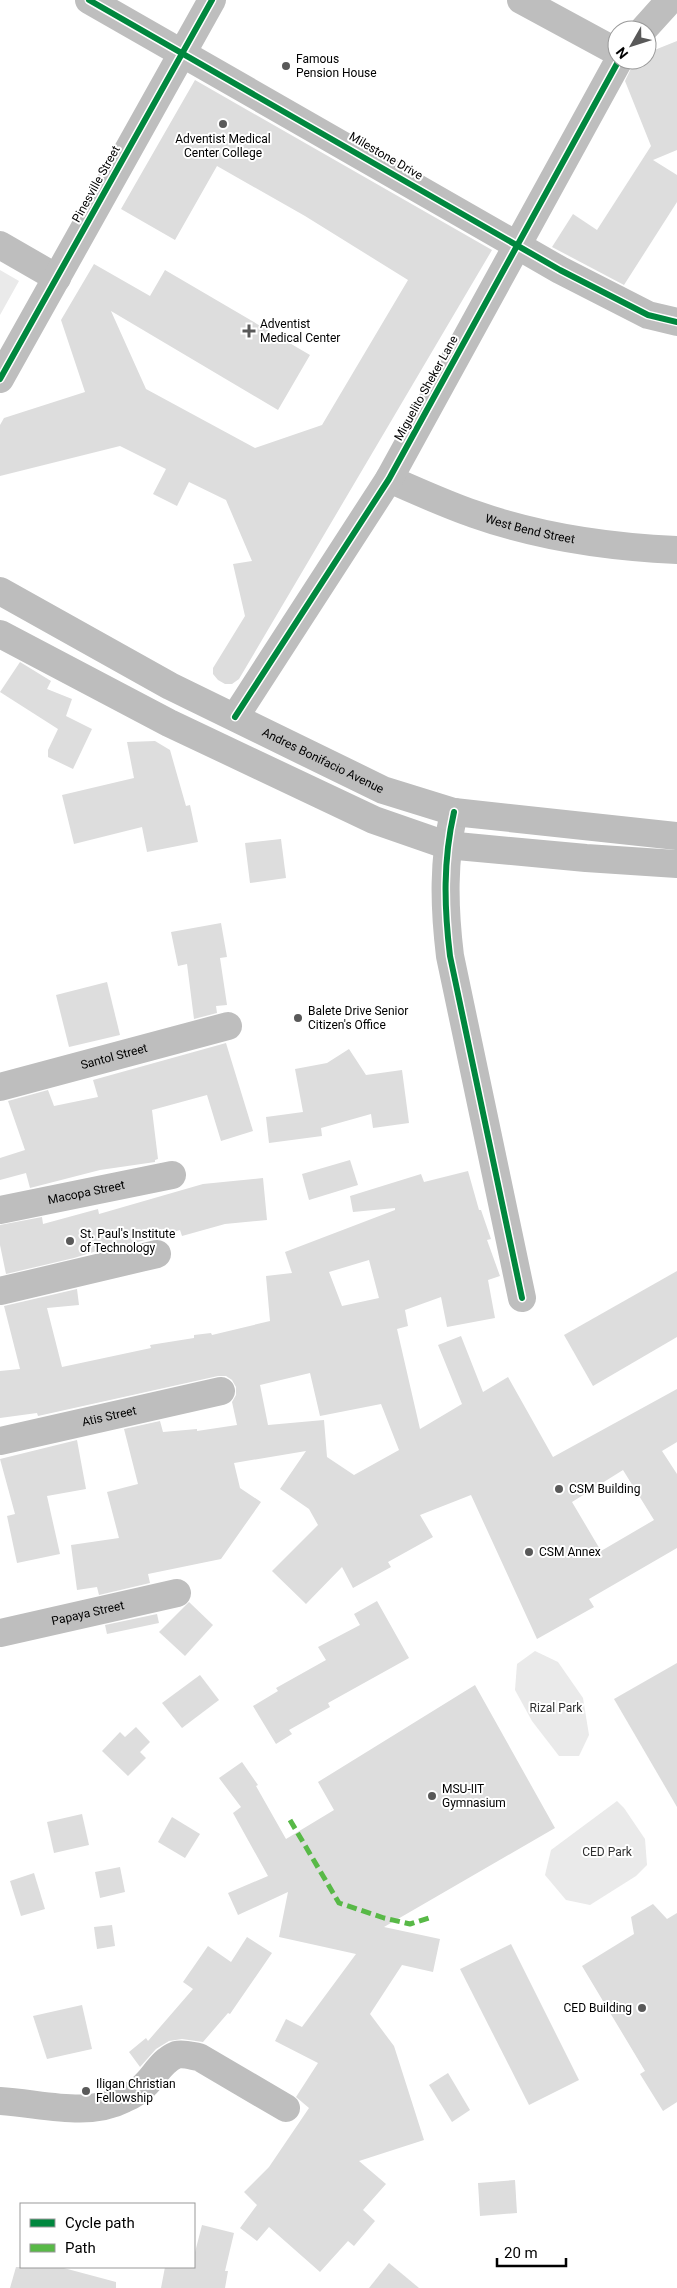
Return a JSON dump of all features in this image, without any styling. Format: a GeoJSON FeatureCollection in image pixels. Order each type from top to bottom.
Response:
{"type":"FeatureCollection","features":[{"type":"Feature","properties":{"kind":"highway","name":"Andres Bonifacio Avenue"},"geometry":{"type":"LineString","coordinates":[[0,591],[170,686],[235,716],[383,790],[454,812],[677,836]]}},
{"type":"Feature","properties":{"kind":"highway"},"geometry":{"type":"LineString","coordinates":[[0,634],[169,723],[374,820],[446,845],[677,865]]}},
{"type":"Feature","properties":{"kind":"street","name":"Milestone Drive"},"geometry":{"type":"LineString","coordinates":[[88,0],[182,52],[560,270],[648,315],[677,322]]}},
{"type":"Feature","properties":{"kind":"street","name":"Pinesville Street"},"geometry":{"type":"LineString","coordinates":[[0,379],[212,0]]}},
{"type":"Feature","properties":{"kind":"street"},"geometry":{"type":"LineString","coordinates":[[521,0],[607,47]]}},
{"type":"Feature","properties":{"kind":"street"},"geometry":{"type":"LineString","coordinates":[[652,20],[670,0]]}},
{"type":"Feature","properties":{"kind":"street","name":"Miguelito Sheker Lane"},"geometry":{"type":"LineString","coordinates":[[235,716],[389,479],[614,70]]}},
{"type":"Feature","properties":{"kind":"street"},"geometry":{"type":"LineString","coordinates":[[0,246],[57,278]]}},
{"type":"Feature","properties":{"kind":"street","name":"West Bend Street"},"geometry":{"type":"LineString","coordinates":[[389,479],[475,515],[542,533],[604,544],[677,550]]}},
{"type":"Feature","properties":{"kind":"street"},"geometry":{"type":"LineString","coordinates":[[454,812],[446,845],[444,911],[450,956],[522,1298]]}},
{"type":"Feature","properties":{"kind":"street","name":"Santol Street"},"geometry":{"type":"LineString","coordinates":[[0,1087],[228,1026]]}},
{"type":"Feature","properties":{"kind":"street","name":"Macopa Street"},"geometry":{"type":"LineString","coordinates":[[0,1210],[172,1176]]}},
{"type":"Feature","properties":{"kind":"street"},"geometry":{"type":"LineString","coordinates":[[0,1291],[157,1254]]}},
{"type":"Feature","properties":{"kind":"street","name":"Atis Street"},"geometry":{"type":"LineString","coordinates":[[0,1441],[221,1391]]}},
{"type":"Feature","properties":{"kind":"street","name":"Papaya Street"},"geometry":{"type":"LineString","coordinates":[[0,1633],[176,1593]]}},
{"type":"Feature","properties":{"kind":"street"},"geometry":{"type":"LineString","coordinates":[[0,2101],[77,2109],[104,2108],[125,2099],[145,2086],[170,2058],[184,2054],[199,2057],[286,2108]]}},
{"type":"Feature","properties":{"kind":"green space"},"geometry":{"type":"Polygon","coordinates":[[[0,270],[19,281],[0,315],[0,270]]]}},
{"type":"Feature","properties":{"kind":"green space","name":"Rizal Park"},"geometry":{"type":"Polygon","coordinates":[[[535,1651],[558,1662],[583,1698],[589,1735],[579,1756],[559,1756],[532,1721],[515,1690],[517,1664],[535,1651]]]}},
{"type":"Feature","properties":{"kind":"green space","name":"CED Park"},"geometry":{"type":"Polygon","coordinates":[[[617,1801],[645,1839],[647,1865],[636,1876],[590,1905],[566,1900],[545,1875],[551,1850],[617,1801]]]}},
{"type":"Feature","properties":{"kind":"building"},"geometry":{"type":"Polygon","coordinates":[[[677,41],[677,150],[653,160],[677,175],[677,202],[624,285],[552,247],[573,214],[597,230],[651,146],[625,81],[630,70],[657,70],[657,49],[677,41]]]}},
{"type":"Feature","properties":{"kind":"building"},"geometry":{"type":"Polygon","coordinates":[[[195,80],[492,250],[239,679],[232,684],[225,684],[218,680],[213,674],[213,668],[245,616],[233,564],[252,561],[226,500],[189,482],[177,506],[153,494],[166,469],[120,446],[0,476],[0,425],[4,418],[85,392],[61,320],[94,264],[150,296],[165,270],[310,355],[278,410],[111,311],[146,389],[255,448],[322,425],[408,280],[305,216],[217,166],[175,240],[121,209],[195,80]]]}},
{"type":"Feature","properties":{"kind":"building"},"geometry":{"type":"Polygon","coordinates":[[[20,662],[51,681],[47,689],[72,699],[66,716],[92,729],[73,769],[48,757],[48,750],[58,729],[0,692],[20,662]]]}},
{"type":"Feature","properties":{"kind":"building"},"geometry":{"type":"Polygon","coordinates":[[[155,741],[170,750],[186,806],[190,805],[198,842],[147,852],[142,827],[74,844],[62,795],[134,778],[127,742],[155,741]]]}},
{"type":"Feature","properties":{"kind":"building"},"geometry":{"type":"Polygon","coordinates":[[[281,839],[286,878],[250,883],[245,843],[281,839]]]}},
{"type":"Feature","properties":{"kind":"building"},"geometry":{"type":"Polygon","coordinates":[[[221,923],[227,957],[220,958],[227,1005],[216,1006],[217,1013],[194,1019],[187,964],[178,966],[171,932],[221,923]]]}},
{"type":"Feature","properties":{"kind":"building"},"geometry":{"type":"Polygon","coordinates":[[[107,982],[120,1035],[69,1047],[56,995],[107,982]]]}},
{"type":"Feature","properties":{"kind":"building"},"geometry":{"type":"Polygon","coordinates":[[[226,1043],[253,1131],[221,1141],[207,1095],[152,1110],[158,1159],[155,1162],[100,1170],[30,1188],[26,1173],[0,1180],[0,1158],[25,1150],[8,1101],[48,1090],[54,1106],[98,1097],[93,1080],[226,1043]]]}},
{"type":"Feature","properties":{"kind":"building"},"geometry":{"type":"Polygon","coordinates":[[[349,1049],[366,1075],[402,1070],[409,1123],[373,1128],[371,1114],[321,1128],[322,1136],[269,1143],[266,1117],[303,1112],[295,1069],[327,1063],[349,1049]]]}},
{"type":"Feature","properties":{"kind":"building"},"geometry":{"type":"Polygon","coordinates":[[[350,1160],[358,1185],[309,1200],[302,1174],[350,1160]]]}},
{"type":"Feature","properties":{"kind":"building"},"geometry":{"type":"Polygon","coordinates":[[[468,1171],[479,1210],[481,1210],[491,1239],[487,1240],[500,1276],[488,1280],[495,1318],[447,1327],[441,1297],[405,1310],[408,1326],[397,1329],[420,1429],[462,1404],[438,1345],[461,1336],[483,1392],[508,1377],[553,1457],[677,1389],[677,1442],[662,1451],[677,1474],[677,1548],[589,1599],[594,1607],[537,1639],[471,1495],[420,1515],[433,1537],[388,1562],[391,1567],[353,1588],[342,1567],[306,1604],[272,1571],[318,1525],[309,1509],[280,1489],[306,1451],[234,1463],[240,1488],[261,1502],[221,1559],[148,1574],[150,1583],[99,1595],[97,1587],[77,1590],[71,1545],[119,1538],[107,1492],[138,1484],[124,1429],[160,1421],[163,1432],[197,1429],[197,1431],[237,1425],[232,1402],[236,1395],[236,1387],[232,1380],[226,1376],[218,1376],[38,1416],[37,1413],[0,1418],[0,1371],[20,1369],[4,1306],[77,1289],[79,1305],[47,1308],[62,1367],[151,1348],[150,1345],[194,1338],[194,1335],[211,1333],[212,1335],[270,1321],[266,1276],[292,1273],[285,1252],[395,1210],[395,1208],[353,1212],[350,1196],[421,1174],[424,1182],[468,1171]],[[369,1260],[329,1272],[342,1306],[379,1298],[369,1260]],[[310,1373],[260,1385],[268,1425],[324,1420],[327,1457],[354,1475],[399,1450],[381,1404],[320,1416],[310,1373]],[[623,1470],[572,1502],[601,1551],[654,1520],[623,1470]]]}},
{"type":"Feature","properties":{"kind":"building"},"geometry":{"type":"Polygon","coordinates":[[[263,1178],[267,1220],[225,1224],[182,1236],[180,1230],[131,1244],[117,1247],[116,1245],[74,1258],[6,1274],[0,1245],[0,1225],[42,1217],[43,1224],[98,1209],[99,1214],[203,1184],[263,1178]]]}},
{"type":"Feature","properties":{"kind":"building"},"geometry":{"type":"Polygon","coordinates":[[[677,1271],[677,1337],[593,1386],[564,1335],[677,1271]]]}},
{"type":"Feature","properties":{"kind":"building"},"geometry":{"type":"Polygon","coordinates":[[[77,1440],[86,1489],[47,1496],[60,1554],[17,1563],[7,1516],[15,1514],[0,1459],[77,1440]]]}},
{"type":"Feature","properties":{"kind":"building"},"geometry":{"type":"Polygon","coordinates":[[[377,1601],[409,1658],[328,1703],[330,1707],[289,1730],[292,1734],[276,1744],[253,1706],[278,1691],[276,1688],[326,1660],[318,1647],[360,1625],[354,1614],[377,1601]]]}},
{"type":"Feature","properties":{"kind":"building"},"geometry":{"type":"Polygon","coordinates":[[[189,1602],[213,1625],[185,1656],[159,1632],[189,1602]]]}},
{"type":"Feature","properties":{"kind":"building"},"geometry":{"type":"Polygon","coordinates":[[[157,1614],[159,1623],[107,1634],[105,1625],[157,1614]]]}},
{"type":"Feature","properties":{"kind":"building"},"geometry":{"type":"Polygon","coordinates":[[[677,1663],[677,1807],[614,1699],[677,1663]]]}},
{"type":"Feature","properties":{"kind":"building"},"geometry":{"type":"Polygon","coordinates":[[[200,1675],[219,1700],[182,1728],[162,1703],[200,1675]]]}},
{"type":"Feature","properties":{"kind":"building"},"geometry":{"type":"Polygon","coordinates":[[[475,1685],[555,1828],[384,1927],[440,1939],[433,1972],[402,1965],[370,2014],[394,2046],[424,2140],[359,2161],[386,2184],[363,2210],[375,2221],[354,2246],[348,2241],[320,2272],[269,2227],[257,2241],[240,2228],[257,2205],[244,2192],[269,2167],[309,2108],[296,2097],[318,2063],[275,2041],[286,2019],[302,2027],[356,1954],[279,1937],[288,1892],[238,1915],[228,1893],[268,1876],[233,1813],[241,1807],[219,1778],[242,1762],[258,1785],[256,1786],[286,1839],[334,1810],[318,1782],[475,1685]]]}},
{"type":"Feature","properties":{"kind":"building"},"geometry":{"type":"Polygon","coordinates":[[[136,1727],[150,1742],[140,1752],[146,1758],[128,1776],[102,1751],[120,1732],[125,1737],[136,1727]]]}},
{"type":"Feature","properties":{"kind":"building"},"geometry":{"type":"Polygon","coordinates":[[[82,1814],[89,1845],[54,1853],[47,1822],[82,1814]]]}},
{"type":"Feature","properties":{"kind":"building"},"geometry":{"type":"Polygon","coordinates":[[[172,1817],[200,1834],[185,1858],[158,1842],[172,1817]]]}},
{"type":"Feature","properties":{"kind":"building"},"geometry":{"type":"Polygon","coordinates":[[[120,1867],[125,1892],[100,1898],[95,1872],[120,1867]]]}},
{"type":"Feature","properties":{"kind":"building"},"geometry":{"type":"Polygon","coordinates":[[[34,1873],[45,1909],[21,1916],[10,1881],[34,1873]]]}},
{"type":"Feature","properties":{"kind":"building","name":"CED Building"},"geometry":{"type":"Polygon","coordinates":[[[653,1904],[667,1919],[677,1913],[677,2102],[663,2111],[640,2074],[645,2071],[582,1966],[634,1934],[631,1917],[653,1904]]]}},
{"type":"Feature","properties":{"kind":"building"},"geometry":{"type":"Polygon","coordinates":[[[112,1925],[115,1946],[97,1949],[94,1927],[112,1925]]]}},
{"type":"Feature","properties":{"kind":"building"},"geometry":{"type":"Polygon","coordinates":[[[247,1937],[272,1953],[230,2014],[228,2013],[203,2042],[182,2039],[169,2041],[156,2049],[140,2067],[129,2052],[146,2038],[148,2041],[193,1989],[183,1982],[208,1946],[231,1962],[247,1937]]]}},
{"type":"Feature","properties":{"kind":"building"},"geometry":{"type":"Polygon","coordinates":[[[511,1944],[579,2080],[529,2105],[460,1969],[511,1944]]]}},
{"type":"Feature","properties":{"kind":"building"},"geometry":{"type":"Polygon","coordinates":[[[82,2005],[92,2049],[47,2059],[33,2016],[82,2005]]]}},
{"type":"Feature","properties":{"kind":"building"},"geometry":{"type":"Polygon","coordinates":[[[448,2073],[470,2110],[452,2122],[429,2085],[448,2073]]]}},
{"type":"Feature","properties":{"kind":"building"},"geometry":{"type":"Polygon","coordinates":[[[515,2180],[517,2213],[480,2216],[478,2183],[515,2180]]]}},
{"type":"Feature","properties":{"kind":"building"},"geometry":{"type":"Polygon","coordinates":[[[202,2225],[234,2233],[225,2271],[228,2271],[225,2288],[161,2288],[165,2268],[195,2268],[195,2252],[202,2225]]]}},
{"type":"Feature","properties":{"kind":"building"},"geometry":{"type":"Polygon","coordinates":[[[389,2263],[419,2288],[369,2288],[389,2263]]]}},
{"type":"Feature","properties":{"kind":"building"},"geometry":{"type":"Polygon","coordinates":[[[16,2267],[64,2268],[116,2282],[116,2288],[10,2288],[16,2267]]]}},
{"type":"Feature","properties":{"kind":"marked path"},"geometry":{"type":"LineString","coordinates":[[290,1820],[339,1903],[384,1918],[410,1924],[432,1917]]}},
{"type":"Feature","properties":{"kind":"cycle path"},"geometry":{"type":"LineString","coordinates":[[89,0],[560,270],[648,315],[677,322]]}},
{"type":"Feature","properties":{"kind":"cycle path"},"geometry":{"type":"LineString","coordinates":[[0,379],[212,0]]}},
{"type":"Feature","properties":{"kind":"cycle path"},"geometry":{"type":"LineString","coordinates":[[235,717],[389,479],[614,70]]}},
{"type":"Feature","properties":{"kind":"cycle path"},"geometry":{"type":"LineString","coordinates":[[454,812],[446,866],[450,956],[522,1298]]}},
{"type":"Feature","properties":{"kind":"place","name":"Famous Pension House"},"geometry":{"type":"Point","coordinates":[286,66]}},
{"type":"Feature","properties":{"kind":"place","name":"Adventist Medical Center College"},"geometry":{"type":"Point","coordinates":[223,124]}},
{"type":"Feature","properties":{"kind":"place","name":"Adventist Medical Center"},"geometry":{"type":"Point","coordinates":[249,331]}},
{"type":"Feature","properties":{"kind":"place","name":"Balete Drive Senior Citizen's Office"},"geometry":{"type":"Point","coordinates":[298,1018]}},
{"type":"Feature","properties":{"kind":"place","name":"St. Paul's Institute of Technology"},"geometry":{"type":"Point","coordinates":[70,1241]}},
{"type":"Feature","properties":{"kind":"place","name":"CSM Building"},"geometry":{"type":"Point","coordinates":[559,1489]}},
{"type":"Feature","properties":{"kind":"place","name":"CSM Annex"},"geometry":{"type":"Point","coordinates":[529,1552]}},
{"type":"Feature","properties":{"kind":"place","name":"MSU-IIT Gymnasium"},"geometry":{"type":"Point","coordinates":[432,1796]}},
{"type":"Feature","properties":{"kind":"place","name":"CED Building"},"geometry":{"type":"Point","coordinates":[642,2008]}},
{"type":"Feature","properties":{"kind":"place","name":"Iligan Christian Fellowship"},"geometry":{"type":"Point","coordinates":[86,2091]}}]}
